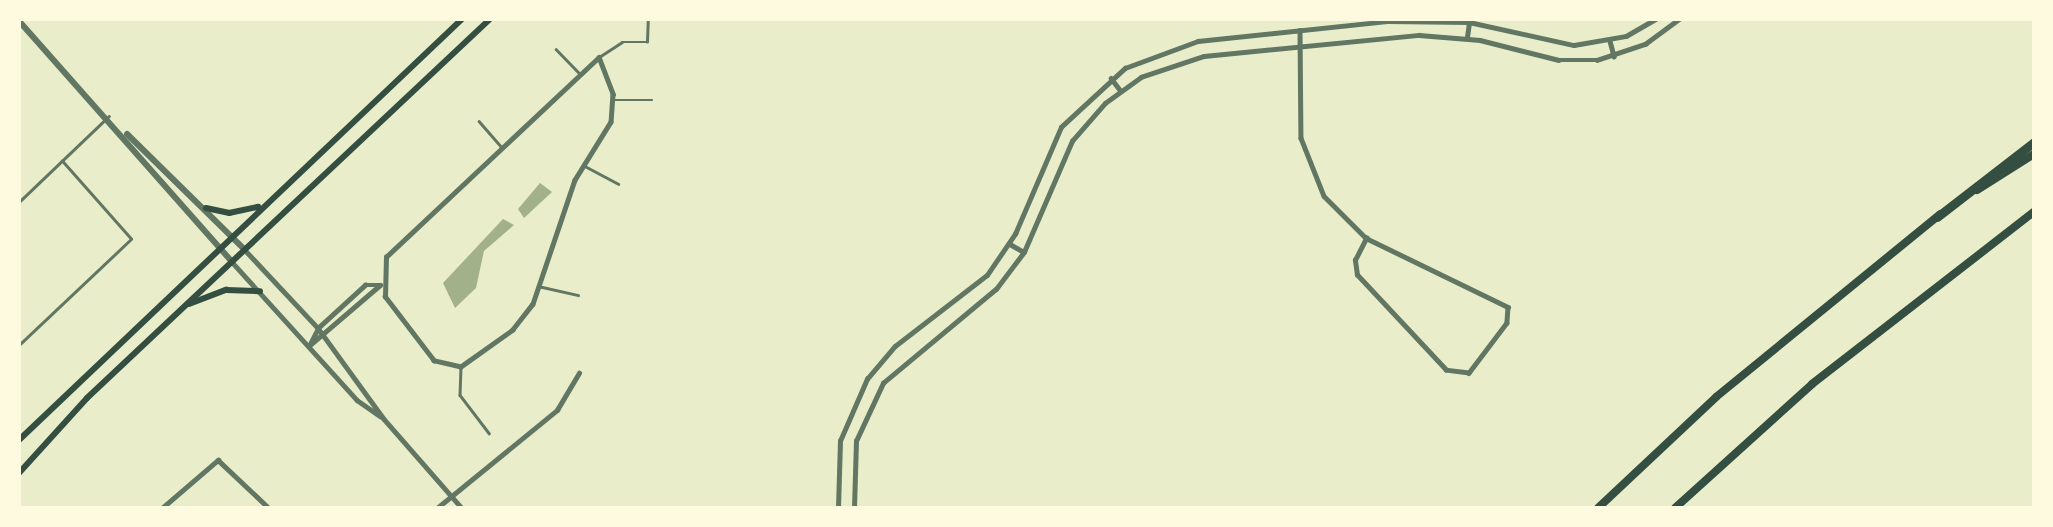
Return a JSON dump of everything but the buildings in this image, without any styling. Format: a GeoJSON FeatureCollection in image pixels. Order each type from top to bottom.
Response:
{"type":"FeatureCollection","features":[{"type":"Feature","properties":{"kind":"highway"},"geometry":{"type":"LineString","coordinates":[[1598,508],[1716,397],[1937,217],[2034,142]]}},
{"type":"Feature","properties":{"kind":"highway"},"geometry":{"type":"LineString","coordinates":[[1937,217],[2034,154]]}},
{"type":"Feature","properties":{"kind":"highway"},"geometry":{"type":"LineString","coordinates":[[1675,508],[1812,384],[2034,212]]}},
{"type":"Feature","properties":{"kind":"main road"},"geometry":{"type":"LineString","coordinates":[[19,438],[462,19]]}},
{"type":"Feature","properties":{"kind":"main road"},"geometry":{"type":"LineString","coordinates":[[19,472],[187,304],[490,19]]}},
{"type":"Feature","properties":{"kind":"main road"},"geometry":{"type":"LineString","coordinates":[[206,208],[229,213],[263,205]]}},
{"type":"Feature","properties":{"kind":"main road"},"geometry":{"type":"LineString","coordinates":[[187,304],[226,290],[260,291]]}},
{"type":"Feature","properties":{"kind":"street"},"geometry":{"type":"LineString","coordinates":[[838,508],[840,441],[867,379],[895,346],[974,290],[1010,244],[1054,138],[1111,78],[1188,43],[1300,30],[1407,20],[1469,22],[1558,44],[1610,41],[1655,19]]}},
{"type":"Feature","properties":{"kind":"street"},"geometry":{"type":"LineString","coordinates":[[854,508],[856,441],[883,383],[908,356],[986,299],[1024,252],[1066,149],[1120,90],[1186,60],[1300,46],[1467,37],[1559,60],[1614,56],[1654,39],[1679,19]]}},
{"type":"Feature","properties":{"kind":"street"},"geometry":{"type":"LineString","coordinates":[[19,21],[109,116],[232,262],[309,346],[384,419],[462,508]]}},
{"type":"Feature","properties":{"kind":"street"},"geometry":{"type":"LineString","coordinates":[[1467,37],[1469,22]]}},
{"type":"Feature","properties":{"kind":"street"},"geometry":{"type":"LineString","coordinates":[[1300,30],[1299,122],[1306,156],[1324,196],[1366,238],[1508,307],[1507,323],[1469,373],[1446,370],[1357,275],[1354,260],[1366,238]]}},
{"type":"Feature","properties":{"kind":"street"},"geometry":{"type":"LineString","coordinates":[[1610,41],[1614,56]]}},
{"type":"Feature","properties":{"kind":"street"},"geometry":{"type":"LineString","coordinates":[[599,57],[614,100],[611,122],[583,165],[538,286],[519,324],[461,367],[434,360],[392,310],[381,285],[386,257],[579,73],[599,57]]}},
{"type":"Feature","properties":{"kind":"street"},"geometry":{"type":"LineString","coordinates":[[1111,78],[1120,90]]}},
{"type":"Feature","properties":{"kind":"street"},"geometry":{"type":"LineString","coordinates":[[122,131],[206,208],[318,328],[384,419]]}},
{"type":"Feature","properties":{"kind":"street"},"geometry":{"type":"LineString","coordinates":[[1010,244],[1024,252]]}},
{"type":"Feature","properties":{"kind":"street"},"geometry":{"type":"LineString","coordinates":[[309,346],[318,328],[365,285],[381,285]]}},
{"type":"Feature","properties":{"kind":"street"},"geometry":{"type":"LineString","coordinates":[[309,346],[325,337],[381,285]]}},
{"type":"Feature","properties":{"kind":"street"},"geometry":{"type":"LineString","coordinates":[[437,508],[557,410],[579,373]]}},
{"type":"Feature","properties":{"kind":"street"},"geometry":{"type":"LineString","coordinates":[[162,508],[218,460],[269,508]]}},
{"type":"Feature","properties":{"kind":"lane"},"geometry":{"type":"LineString","coordinates":[[599,57],[622,42],[647,42],[648,19]]}},
{"type":"Feature","properties":{"kind":"lane"},"geometry":{"type":"LineString","coordinates":[[556,49],[579,73]]}},
{"type":"Feature","properties":{"kind":"lane"},"geometry":{"type":"LineString","coordinates":[[614,100],[652,100]]}},
{"type":"Feature","properties":{"kind":"lane"},"geometry":{"type":"LineString","coordinates":[[19,202],[109,116]]}},
{"type":"Feature","properties":{"kind":"lane"},"geometry":{"type":"LineString","coordinates":[[479,121],[502,147]]}},
{"type":"Feature","properties":{"kind":"lane"},"geometry":{"type":"LineString","coordinates":[[19,345],[131,239],[62,161]]}},
{"type":"Feature","properties":{"kind":"lane"},"geometry":{"type":"LineString","coordinates":[[583,165],[618,184]]}},
{"type":"Feature","properties":{"kind":"lane"},"geometry":{"type":"LineString","coordinates":[[538,286],[578,295]]}},
{"type":"Feature","properties":{"kind":"lane"},"geometry":{"type":"LineString","coordinates":[[461,367],[460,395],[489,433]]}},
{"type":"Feature","properties":{"kind":"shaded area"},"geometry":{"type":"Polygon","coordinates":[[[540,183],[552,192],[524,218],[518,209],[540,183]]]}},
{"type":"Feature","properties":{"kind":"shaded area"},"geometry":{"type":"Polygon","coordinates":[[[503,219],[514,225],[484,251],[476,288],[455,308],[443,283],[503,219]]]}}]}
